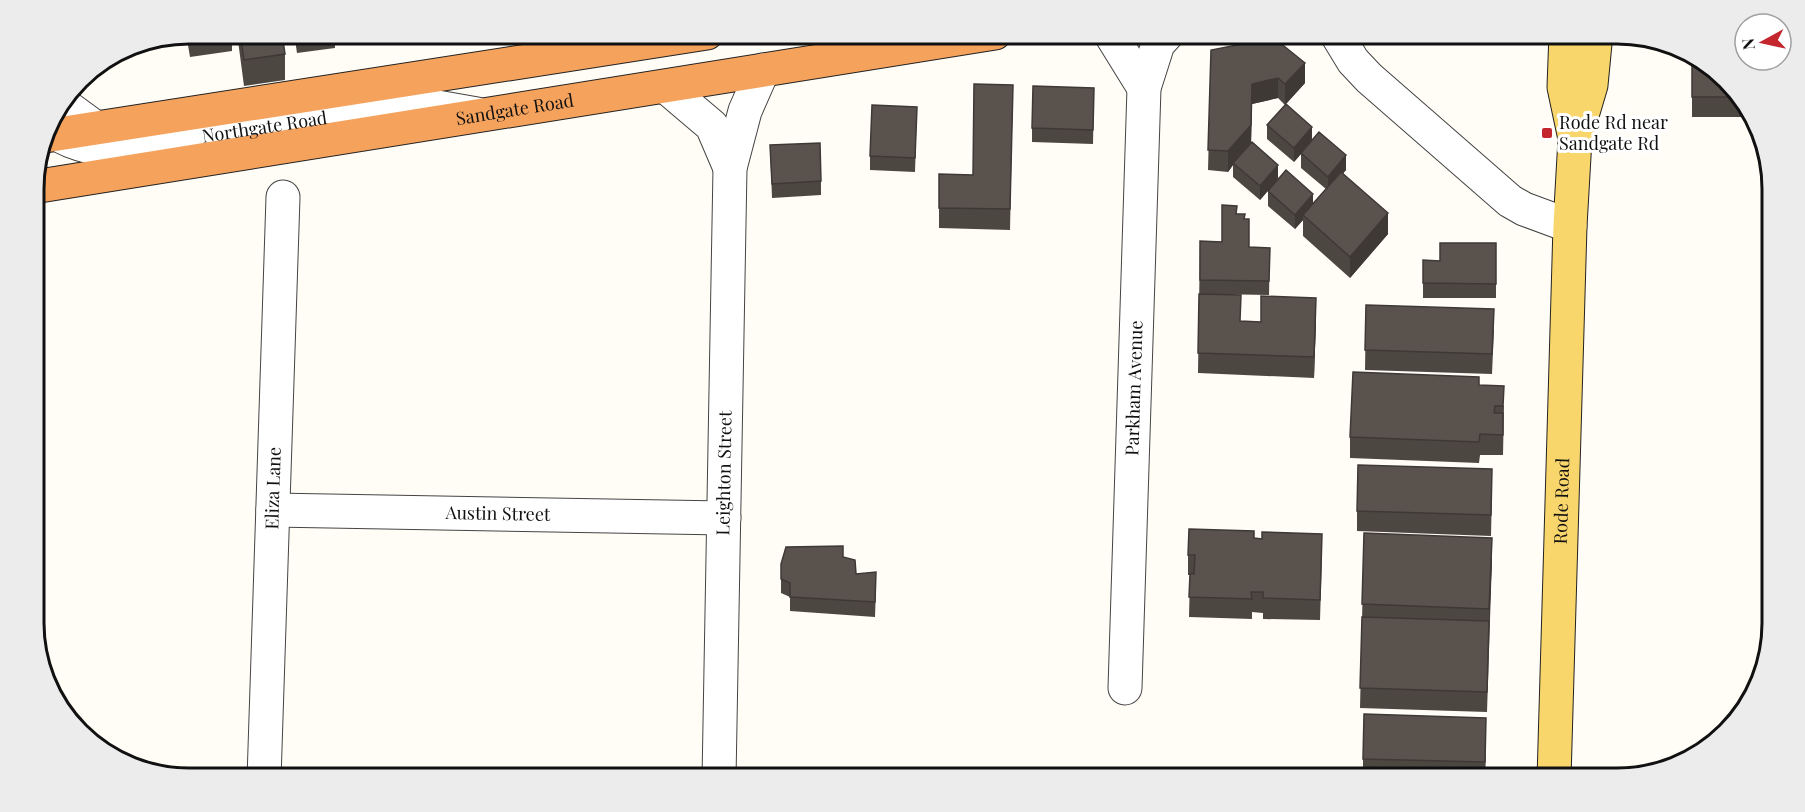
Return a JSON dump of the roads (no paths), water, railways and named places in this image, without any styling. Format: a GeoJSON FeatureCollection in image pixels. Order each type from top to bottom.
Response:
{"type":"FeatureCollection","features":[{"type":"Feature","properties":{"kind":"highway"},"geometry":{"type":"LineString","coordinates":[[56,131],[96,128],[636,44]]}},
{"type":"Feature","properties":{"kind":"highway","name":"Sandgate Road"},"geometry":{"type":"LineString","coordinates":[[44,186],[763,70],[850,44]]}},
{"type":"Feature","properties":{"kind":"main road","name":"Rode Road"},"geometry":{"type":"LineString","coordinates":[[1566,44],[1564,87],[1575,139]]}},
{"type":"Feature","properties":{"kind":"main road","name":"Rode Road"},"geometry":{"type":"LineString","coordinates":[[1554,768],[1570,226],[1575,139],[1591,85],[1595,44]]}},
{"type":"Feature","properties":{"kind":"street"},"geometry":{"type":"LineString","coordinates":[[1117,44],[1144,88]]}},
{"type":"Feature","properties":{"kind":"street","name":"Parkham Avenue"},"geometry":{"type":"LineString","coordinates":[[1125,688],[1144,88],[1158,44]]}},
{"type":"Feature","properties":{"kind":"street"},"geometry":{"type":"LineString","coordinates":[[1343,44],[1353,61],[1369,78],[1510,201],[1524,209],[1570,226]]}},
{"type":"Feature","properties":{"kind":"street","name":"Leighton Street"},"geometry":{"type":"LineString","coordinates":[[719,768],[730,168],[745,111],[763,70]]}},
{"type":"Feature","properties":{"kind":"street","name":"Leighton Street"},"geometry":{"type":"LineString","coordinates":[[666,87],[712,126],[730,168]]}},
{"type":"Feature","properties":{"kind":"street","name":"Northgate Road"},"geometry":{"type":"LineString","coordinates":[[55,134],[97,149],[115,150],[420,104],[485,116]]}},
{"type":"Feature","properties":{"kind":"street"},"geometry":{"type":"LineString","coordinates":[[68,108],[96,128]]}},
{"type":"Feature","properties":{"kind":"street","name":"Eliza Lane"},"geometry":{"type":"LineString","coordinates":[[264,768],[283,197]]}},
{"type":"Feature","properties":{"kind":"street","name":"Austin Street"},"geometry":{"type":"LineString","coordinates":[[273,510],[724,518]]}},
{"type":"Feature","properties":{"kind":"place","name":"Rode Rd near Sandgate Rd"},"geometry":{"type":"Point","coordinates":[1547,133]}}]}
